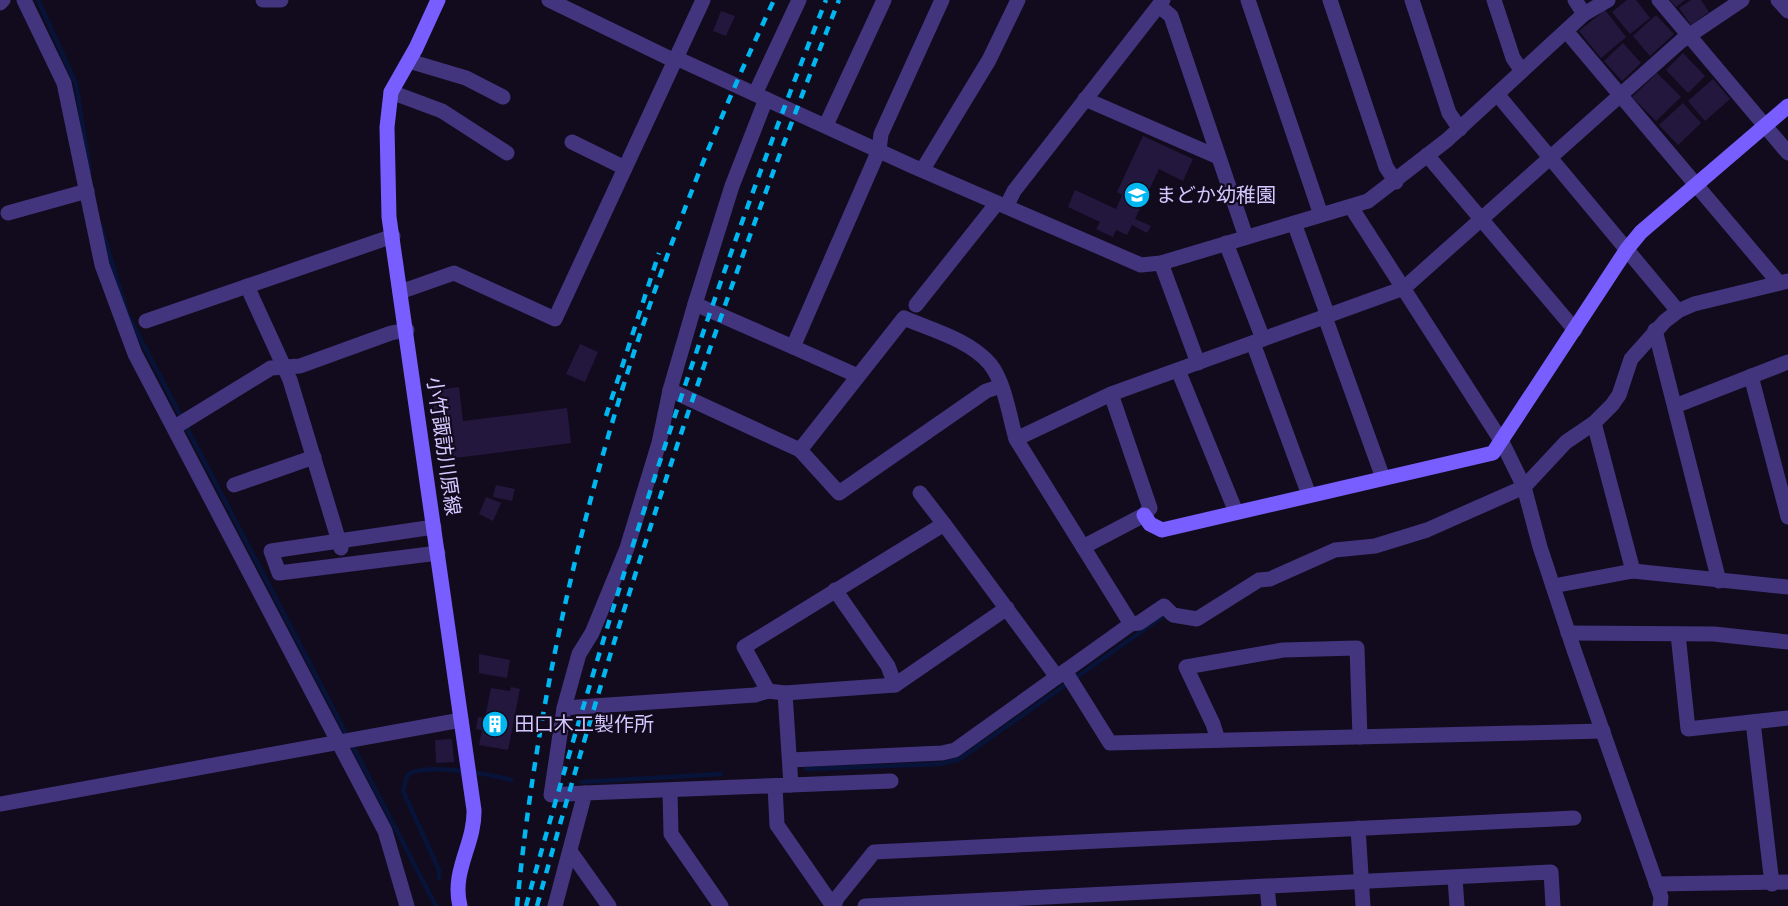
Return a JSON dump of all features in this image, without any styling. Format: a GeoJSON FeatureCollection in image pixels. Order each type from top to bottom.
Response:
{"type":"FeatureCollection","features":[{"type":"Feature","properties":{"kind":"main road","name":"小竹諏訪川原線"},"geometry":{"type":"LineString","coordinates":[[438,0],[410,61],[392,92],[387,127],[389,216],[475,826],[460,865],[457,890],[460,906]]}},
{"type":"Feature","properties":{"kind":"main road"},"geometry":{"type":"LineString","coordinates":[[1144,515],[1150,524],[1162,530],[1493,453],[1627,249],[1650,223],[1788,106]]}},
{"type":"Feature","properties":{"kind":"street"},"geometry":{"type":"LineString","coordinates":[[24,0],[64,83],[102,265],[135,354],[385,831],[407,906]]}},
{"type":"Feature","properties":{"kind":"street"},"geometry":{"type":"LineString","coordinates":[[263,0],[282,0]]}},
{"type":"Feature","properties":{"kind":"street"},"geometry":{"type":"LineString","coordinates":[[549,0],[675,59],[1141,265],[1161,263],[1368,201],[1396,182],[1460,129],[1584,14],[1608,0]]}},
{"type":"Feature","properties":{"kind":"street"},"geometry":{"type":"LineString","coordinates":[[400,292],[454,273],[555,319],[703,0]]}},
{"type":"Feature","properties":{"kind":"street"},"geometry":{"type":"LineString","coordinates":[[799,0],[761,96],[732,186],[670,390],[660,443],[627,548],[592,633],[579,654],[564,708],[551,795],[891,781]]}},
{"type":"Feature","properties":{"kind":"street"},"geometry":{"type":"LineString","coordinates":[[826,125],[884,0]]}},
{"type":"Feature","properties":{"kind":"street"},"geometry":{"type":"LineString","coordinates":[[793,347],[879,150],[880,134],[942,0]]}},
{"type":"Feature","properties":{"kind":"street"},"geometry":{"type":"LineString","coordinates":[[923,169],[989,60],[1018,0]]}},
{"type":"Feature","properties":{"kind":"street"},"geometry":{"type":"LineString","coordinates":[[1248,0],[1321,215]]}},
{"type":"Feature","properties":{"kind":"street"},"geometry":{"type":"LineString","coordinates":[[1330,0],[1386,167],[1396,182]]}},
{"type":"Feature","properties":{"kind":"street"},"geometry":{"type":"LineString","coordinates":[[1412,0],[1449,113],[1460,129]]}},
{"type":"Feature","properties":{"kind":"street"},"geometry":{"type":"LineString","coordinates":[[1494,0],[1514,58],[1522,71]]}},
{"type":"Feature","properties":{"kind":"street"},"geometry":{"type":"LineString","coordinates":[[1575,0],[1584,14]]}},
{"type":"Feature","properties":{"kind":"street"},"geometry":{"type":"LineString","coordinates":[[1659,0],[1788,153]]}},
{"type":"Feature","properties":{"kind":"street"},"geometry":{"type":"LineString","coordinates":[[1016,439],[1111,394],[1404,288],[1689,35],[1742,0]]}},
{"type":"Feature","properties":{"kind":"street"},"geometry":{"type":"LineString","coordinates":[[1779,0],[1788,11]]}},
{"type":"Feature","properties":{"kind":"street"},"geometry":{"type":"LineString","coordinates":[[916,305],[1014,191],[1161,3],[1171,16],[1246,237]]}},
{"type":"Feature","properties":{"kind":"street"},"geometry":{"type":"LineString","coordinates":[[790,760],[942,753],[955,750],[1066,677],[1131,624],[1139,623],[1164,606],[1173,615],[1197,619],[1259,580],[1270,579],[1335,550],[1375,546],[1427,530],[1524,487],[1566,442],[1594,423],[1619,395],[1631,359],[1655,330],[1678,310],[1714,298],[1741,294],[1783,282],[1619,95],[1567,32]]}},
{"type":"Feature","properties":{"kind":"street"},"geometry":{"type":"LineString","coordinates":[[410,61],[466,78],[502,97]]}},
{"type":"Feature","properties":{"kind":"street"},"geometry":{"type":"LineString","coordinates":[[392,92],[442,111],[507,153]]}},
{"type":"Feature","properties":{"kind":"street"},"geometry":{"type":"LineString","coordinates":[[1497,94],[1678,310]]}},
{"type":"Feature","properties":{"kind":"street"},"geometry":{"type":"LineString","coordinates":[[1085,99],[1218,157]]}},
{"type":"Feature","properties":{"kind":"street"},"geometry":{"type":"LineString","coordinates":[[572,142],[625,168]]}},
{"type":"Feature","properties":{"kind":"street"},"geometry":{"type":"LineString","coordinates":[[1427,155],[1575,330]]}},
{"type":"Feature","properties":{"kind":"street"},"geometry":{"type":"LineString","coordinates":[[8,213],[87,191]]}},
{"type":"Feature","properties":{"kind":"street"},"geometry":{"type":"LineString","coordinates":[[1351,207],[1502,442],[1524,487],[1552,586],[1656,884],[1660,906]]}},
{"type":"Feature","properties":{"kind":"street"},"geometry":{"type":"LineString","coordinates":[[1294,223],[1383,478]]}},
{"type":"Feature","properties":{"kind":"street"},"geometry":{"type":"LineString","coordinates":[[146,321],[393,236]]}},
{"type":"Feature","properties":{"kind":"street"},"geometry":{"type":"LineString","coordinates":[[1226,243],[1309,495]]}},
{"type":"Feature","properties":{"kind":"street"},"geometry":{"type":"LineString","coordinates":[[1161,263],[1198,363]]}},
{"type":"Feature","properties":{"kind":"street"},"geometry":{"type":"LineString","coordinates":[[247,286],[284,366],[340,540],[344,564]]}},
{"type":"Feature","properties":{"kind":"street"},"geometry":{"type":"LineString","coordinates":[[695,304],[858,376]]}},
{"type":"Feature","properties":{"kind":"street"},"geometry":{"type":"LineString","coordinates":[[800,450],[904,318],[962,343],[980,354],[991,365],[1001,386],[1016,439],[1131,624]]}},
{"type":"Feature","properties":{"kind":"street"},"geometry":{"type":"LineString","coordinates":[[175,427],[271,368],[300,366],[391,333],[406,330]]}},
{"type":"Feature","properties":{"kind":"street"},"geometry":{"type":"LineString","coordinates":[[1655,330],[1719,581]]}},
{"type":"Feature","properties":{"kind":"street"},"geometry":{"type":"LineString","coordinates":[[1675,406],[1788,362]]}},
{"type":"Feature","properties":{"kind":"street"},"geometry":{"type":"LineString","coordinates":[[1178,370],[1236,512]]}},
{"type":"Feature","properties":{"kind":"street"},"geometry":{"type":"LineString","coordinates":[[1751,376],[1788,517]]}},
{"type":"Feature","properties":{"kind":"street"},"geometry":{"type":"LineString","coordinates":[[670,390],[800,450],[839,493],[986,391],[1001,386]]}},
{"type":"Feature","properties":{"kind":"street"},"geometry":{"type":"LineString","coordinates":[[1083,547],[1144,515],[1150,508],[1111,394]]}},
{"type":"Feature","properties":{"kind":"street"},"geometry":{"type":"LineString","coordinates":[[1594,423],[1633,571]]}},
{"type":"Feature","properties":{"kind":"street"},"geometry":{"type":"LineString","coordinates":[[234,485],[314,457]]}},
{"type":"Feature","properties":{"kind":"street"},"geometry":{"type":"LineString","coordinates":[[920,493],[1007,608],[1066,677],[1110,743],[1603,731]]}},
{"type":"Feature","properties":{"kind":"street"},"geometry":{"type":"LineString","coordinates":[[768,691],[744,647],[944,524]]}},
{"type":"Feature","properties":{"kind":"street"},"geometry":{"type":"LineString","coordinates":[[434,527],[271,551],[279,573],[438,553]]}},
{"type":"Feature","properties":{"kind":"street"},"geometry":{"type":"LineString","coordinates":[[1552,586],[1633,571],[1788,587]]}},
{"type":"Feature","properties":{"kind":"street"},"geometry":{"type":"LineString","coordinates":[[835,591],[888,666],[895,685]]}},
{"type":"Feature","properties":{"kind":"street"},"geometry":{"type":"LineString","coordinates":[[564,708],[755,695],[768,691],[785,693],[895,685],[1007,608]]}},
{"type":"Feature","properties":{"kind":"street"},"geometry":{"type":"LineString","coordinates":[[1568,633],[1714,634],[1788,642]]}},
{"type":"Feature","properties":{"kind":"street"},"geometry":{"type":"LineString","coordinates":[[1678,634],[1688,729],[1788,718]]}},
{"type":"Feature","properties":{"kind":"street"},"geometry":{"type":"LineString","coordinates":[[1218,740],[1213,724],[1186,667],[1283,650],[1357,648],[1360,737]]}},
{"type":"Feature","properties":{"kind":"street"},"geometry":{"type":"LineString","coordinates":[[785,693],[792,785]]}},
{"type":"Feature","properties":{"kind":"street"},"geometry":{"type":"LineString","coordinates":[[0,804],[461,720]]}},
{"type":"Feature","properties":{"kind":"street"},"geometry":{"type":"LineString","coordinates":[[1753,722],[1772,884]]}},
{"type":"Feature","properties":{"kind":"street"},"geometry":{"type":"LineString","coordinates":[[775,786],[777,825],[833,906],[874,852],[1574,818]]}},
{"type":"Feature","properties":{"kind":"street"},"geometry":{"type":"LineString","coordinates":[[670,791],[671,834],[721,906]]}},
{"type":"Feature","properties":{"kind":"street"},"geometry":{"type":"LineString","coordinates":[[555,906],[585,793]]}},
{"type":"Feature","properties":{"kind":"street"},"geometry":{"type":"LineString","coordinates":[[1358,828],[1363,906]]}},
{"type":"Feature","properties":{"kind":"street"},"geometry":{"type":"LineString","coordinates":[[570,851],[609,906]]}},
{"type":"Feature","properties":{"kind":"street"},"geometry":{"type":"LineString","coordinates":[[865,906],[1176,899],[1267,887],[1551,872],[1553,906]]}},
{"type":"Feature","properties":{"kind":"street"},"geometry":{"type":"LineString","coordinates":[[1455,878],[1457,906]]}},
{"type":"Feature","properties":{"kind":"street"},"geometry":{"type":"LineString","coordinates":[[1656,884],[1788,882]]}},
{"type":"Feature","properties":{"kind":"street"},"geometry":{"type":"LineString","coordinates":[[1267,887],[1269,906]]}},
{"type":"Feature","properties":{"kind":"building"},"geometry":{"type":"Polygon","coordinates":[[[1627,0],[1636,0],[1650,18],[1630,34],[1612,12],[1627,0]]]}},
{"type":"Feature","properties":{"kind":"building"},"geometry":{"type":"Polygon","coordinates":[[[1670,0],[1685,0],[1676,7],[1670,0]]]}},
{"type":"Feature","properties":{"kind":"building"},"geometry":{"type":"Polygon","coordinates":[[[1691,0],[1701,0],[1709,12],[1691,25],[1679,8],[1691,0]]]}},
{"type":"Feature","properties":{"kind":"building"},"geometry":{"type":"Polygon","coordinates":[[[1605,10],[1626,37],[1601,58],[1579,31],[1605,10]]]}},
{"type":"Feature","properties":{"kind":"building"},"geometry":{"type":"Polygon","coordinates":[[[721,11],[735,16],[726,36],[713,31],[721,11]]]}},
{"type":"Feature","properties":{"kind":"building"},"geometry":{"type":"Polygon","coordinates":[[[1656,15],[1674,34],[1650,56],[1633,36],[1656,15]]]}},
{"type":"Feature","properties":{"kind":"building"},"geometry":{"type":"Polygon","coordinates":[[[1623,43],[1641,63],[1622,81],[1604,61],[1623,43]]]}},
{"type":"Feature","properties":{"kind":"building"},"geometry":{"type":"Polygon","coordinates":[[[1683,53],[1705,76],[1688,93],[1666,70],[1683,53]]]}},
{"type":"Feature","properties":{"kind":"building"},"geometry":{"type":"Polygon","coordinates":[[[1657,73],[1681,97],[1656,121],[1632,97],[1657,73]]]}},
{"type":"Feature","properties":{"kind":"building"},"geometry":{"type":"Polygon","coordinates":[[[1713,79],[1730,99],[1705,121],[1688,101],[1713,79]]]}},
{"type":"Feature","properties":{"kind":"building"},"geometry":{"type":"Polygon","coordinates":[[[1683,103],[1701,123],[1678,145],[1659,125],[1683,103]]]}},
{"type":"Feature","properties":{"kind":"building"},"geometry":{"type":"Polygon","coordinates":[[[1143,136],[1193,159],[1183,181],[1159,169],[1135,219],[1151,226],[1147,233],[1132,225],[1127,235],[1116,230],[1113,237],[1096,229],[1100,222],[1068,207],[1075,190],[1116,209],[1122,195],[1117,192],[1143,136]]]}},
{"type":"Feature","properties":{"kind":"building"},"geometry":{"type":"Polygon","coordinates":[[[580,344],[598,352],[585,382],[566,374],[580,344]]]}},
{"type":"Feature","properties":{"kind":"building"},"geometry":{"type":"Polygon","coordinates":[[[459,387],[463,421],[567,408],[571,443],[440,460],[432,391],[459,387]]]}},
{"type":"Feature","properties":{"kind":"building"},"geometry":{"type":"Polygon","coordinates":[[[496,485],[515,489],[512,501],[493,497],[496,485]]]}},
{"type":"Feature","properties":{"kind":"building"},"geometry":{"type":"Polygon","coordinates":[[[486,497],[501,503],[493,521],[479,514],[486,497]]]}},
{"type":"Feature","properties":{"kind":"building"},"geometry":{"type":"Polygon","coordinates":[[[479,654],[510,660],[507,678],[479,673],[479,654]]]}},
{"type":"Feature","properties":{"kind":"building","name":"田口木工製作所"},"geometry":{"type":"Polygon","coordinates":[[[511,687],[520,689],[508,750],[479,745],[482,730],[476,729],[478,717],[485,718],[491,688],[510,691],[511,687]]]}},
{"type":"Feature","properties":{"kind":"building"},"geometry":{"type":"Polygon","coordinates":[[[452,739],[454,762],[436,763],[435,740],[452,739]]]}},
{"type":"Feature","properties":{"kind":"waterway"},"geometry":{"type":"LineString","coordinates":[[38,0],[76,84],[90,171]]}},
{"type":"Feature","properties":{"kind":"waterway"},"geometry":{"type":"LineString","coordinates":[[101,226],[127,313],[436,906]]}},
{"type":"Feature","properties":{"kind":"waterway"},"geometry":{"type":"LineString","coordinates":[[806,769],[940,764],[960,759],[1162,617]]}},
{"type":"Feature","properties":{"kind":"waterway"},"geometry":{"type":"LineString","coordinates":[[439,878],[439,870],[403,791],[407,776],[414,772],[441,769],[511,780]]}},
{"type":"Feature","properties":{"kind":"waterway"},"geometry":{"type":"LineString","coordinates":[[582,782],[721,774]]}},
{"type":"Feature","properties":{"kind":"railway"},"geometry":{"type":"LineString","coordinates":[[517,906],[531,789],[551,672],[576,557],[606,442],[642,329],[682,217],[726,108],[774,0]]}},
{"type":"Feature","properties":{"kind":"railway"},"geometry":{"type":"LineString","coordinates":[[526,906],[592,677],[664,449],[742,223],[826,0]]}},
{"type":"Feature","properties":{"kind":"railway"},"geometry":{"type":"LineString","coordinates":[[537,906],[604,677],[676,449],[754,223],[839,0]]}},
{"type":"Feature","properties":{"kind":"railway"},"geometry":{"type":"LineString","coordinates":[[606,416],[659,253]]}},
{"type":"Feature","properties":{"kind":"place","name":"まどか幼稚園"},"geometry":{"type":"Point","coordinates":[1137,195]}},
{"type":"Feature","properties":{"kind":"place","name":"田口木工製作所"},"geometry":{"type":"Point","coordinates":[495,724]}}]}
